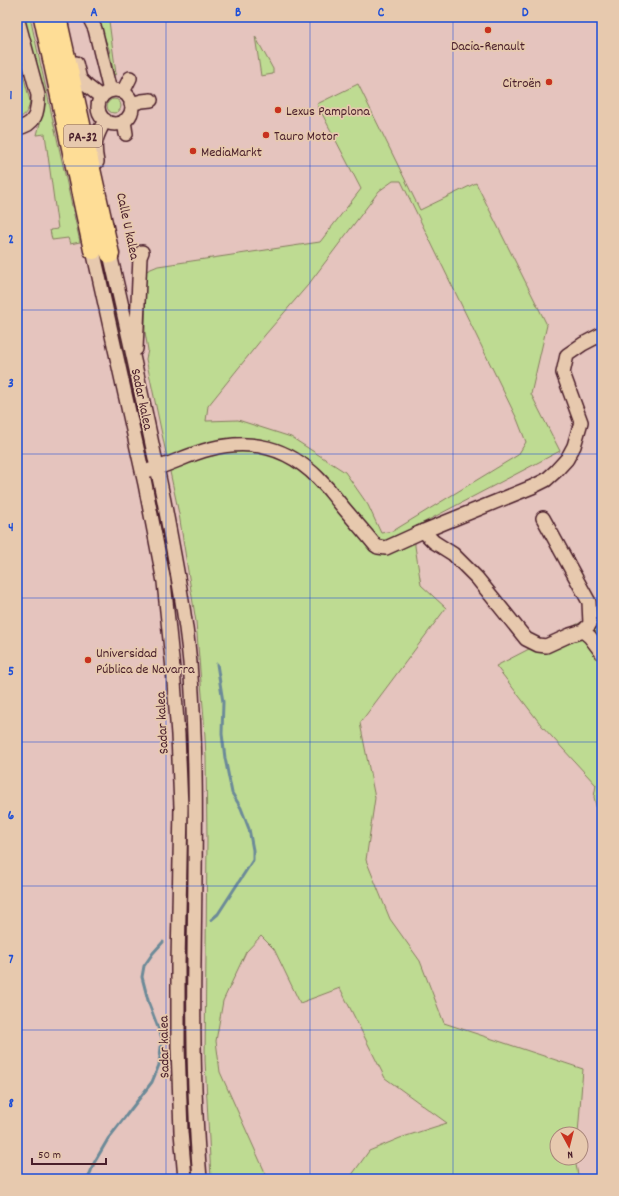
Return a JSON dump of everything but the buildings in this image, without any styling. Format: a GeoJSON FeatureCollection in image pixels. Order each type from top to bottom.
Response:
{"type":"FeatureCollection","features":[{"type":"Feature","properties":{"kind":"highway","name":"PA-32"},"geometry":{"type":"LineString","coordinates":[[42,17],[102,252]]}},
{"type":"Feature","properties":{"kind":"highway","name":"PA-32"},"geometry":{"type":"LineString","coordinates":[[57,17],[102,252]]}},
{"type":"Feature","properties":{"kind":"street"},"geometry":{"type":"LineString","coordinates":[[17,17],[38,95],[37,113],[31,129],[25,126],[17,128]]}},
{"type":"Feature","properties":{"kind":"street"},"geometry":{"type":"LineString","coordinates":[[66,17],[80,79],[87,86],[111,93],[130,99],[130,113],[124,121],[111,123],[105,120],[98,111],[98,106],[111,93],[130,78]]}},
{"type":"Feature","properties":{"kind":"street"},"geometry":{"type":"LineString","coordinates":[[89,17],[95,29],[111,93]]}},
{"type":"Feature","properties":{"kind":"street"},"geometry":{"type":"LineString","coordinates":[[131,104],[151,100]]}},
{"type":"Feature","properties":{"kind":"street","name":"Calle U kalea"},"geometry":{"type":"LineString","coordinates":[[105,120],[95,140],[95,150],[112,221],[137,341]]}},
{"type":"Feature","properties":{"kind":"street"},"geometry":{"type":"LineString","coordinates":[[124,121],[126,134]]}},
{"type":"Feature","properties":{"kind":"street","name":"Sadar kalea"},"geometry":{"type":"LineString","coordinates":[[102,252],[136,366],[179,582],[190,663],[196,801],[194,1046],[196,1131],[200,1179]]}},
{"type":"Feature","properties":{"kind":"street","name":"Sadar kalea"},"geometry":{"type":"LineString","coordinates":[[102,252],[142,472],[164,582],[173,669],[181,807],[178,1047],[181,1132],[185,1179]]}},
{"type":"Feature","properties":{"kind":"street","name":"Calle U kalea"},"geometry":{"type":"LineString","coordinates":[[136,366],[140,257],[142,252]]}},
{"type":"Feature","properties":{"kind":"street"},"geometry":{"type":"LineString","coordinates":[[142,472],[157,468],[210,448],[254,444],[283,453],[304,466],[318,478],[375,545],[386,548],[423,531],[532,487],[546,480],[556,471],[567,459],[574,446],[581,422],[563,373],[567,355],[583,344],[602,334]]}},
{"type":"Feature","properties":{"kind":"street"},"geometry":{"type":"LineString","coordinates":[[423,531],[434,542],[453,554],[477,578],[526,639],[538,645],[546,646],[570,634],[583,631],[590,624],[589,602],[543,518]]}},
{"type":"Feature","properties":{"kind":"street"},"geometry":{"type":"LineString","coordinates":[[583,631],[590,636],[602,653]]}},
{"type":"Feature","properties":{"kind":"green space"},"geometry":{"type":"Polygon","coordinates":[[[23,17],[30,17],[80,242],[70,244],[68,238],[52,240],[50,230],[58,229],[45,134],[37,135],[45,104],[44,95],[23,17]]]}},
{"type":"Feature","properties":{"kind":"green space"},"geometry":{"type":"Polygon","coordinates":[[[49,17],[53,17],[151,465],[146,466],[49,17]]]}},
{"type":"Feature","properties":{"kind":"green space"},"geometry":{"type":"Polygon","coordinates":[[[96,17],[106,17],[110,18],[111,20],[109,21],[116,74],[114,75],[109,49],[96,17]]]}},
{"type":"Feature","properties":{"kind":"green space"},"geometry":{"type":"Polygon","coordinates":[[[255,36],[273,69],[273,74],[261,76],[255,36]]]}},
{"type":"Feature","properties":{"kind":"green space"},"geometry":{"type":"Polygon","coordinates":[[[17,52],[30,101],[27,111],[19,118],[17,106],[17,52]]]}},
{"type":"Feature","properties":{"kind":"green space"},"geometry":{"type":"Polygon","coordinates":[[[358,84],[420,210],[476,183],[547,325],[531,394],[560,451],[415,527],[415,546],[421,585],[446,608],[360,723],[375,798],[366,860],[390,919],[420,961],[444,1023],[583,1069],[579,1126],[549,1126],[549,1166],[576,1166],[579,1179],[349,1179],[369,1151],[400,1138],[447,1123],[385,1078],[340,988],[300,1003],[274,949],[261,936],[246,952],[223,1001],[216,1041],[220,1072],[268,1179],[211,1179],[205,1060],[207,840],[204,719],[196,622],[179,514],[146,359],[148,350],[145,332],[146,271],[158,266],[320,242],[361,189],[317,104],[358,84]],[[393,181],[379,191],[308,285],[265,335],[208,406],[206,421],[238,420],[291,437],[345,472],[368,505],[381,533],[393,531],[518,455],[526,442],[517,419],[401,181],[393,181]]]}},
{"type":"Feature","properties":{"kind":"green space"},"geometry":{"type":"Polygon","coordinates":[[[114,99],[119,101],[121,106],[119,111],[114,113],[109,111],[107,106],[109,101],[114,99]]]}},
{"type":"Feature","properties":{"kind":"green space"},"geometry":{"type":"Polygon","coordinates":[[[602,612],[602,635],[598,630],[595,615],[602,612]]]}},
{"type":"Feature","properties":{"kind":"green space"},"geometry":{"type":"Polygon","coordinates":[[[595,615],[598,630],[602,635],[602,832],[594,797],[596,785],[542,726],[496,666],[595,615]]]}},
{"type":"Feature","properties":{"kind":"waterway"},"geometry":{"type":"LineString","coordinates":[[211,920],[218,914],[253,860],[253,850],[249,829],[241,808],[232,793],[225,758],[222,734],[223,702],[217,664]]}},
{"type":"Feature","properties":{"kind":"waterway"},"geometry":{"type":"LineString","coordinates":[[88,1179],[94,1163],[108,1139],[152,1082],[159,1065],[162,1038],[149,1004],[142,977],[144,966],[163,942]]}},
{"type":"Feature","properties":{"kind":"place","name":"Dacia-Renault"},"geometry":{"type":"Point","coordinates":[488,30]}},
{"type":"Feature","properties":{"kind":"place","name":"Citroën"},"geometry":{"type":"Point","coordinates":[549,82]}},
{"type":"Feature","properties":{"kind":"place","name":"Lexus Pamplona"},"geometry":{"type":"Point","coordinates":[278,110]}},
{"type":"Feature","properties":{"kind":"place","name":"Tauro Motor"},"geometry":{"type":"Point","coordinates":[266,135]}},
{"type":"Feature","properties":{"kind":"place","name":"MediaMarkt"},"geometry":{"type":"Point","coordinates":[193,151]}},
{"type":"Feature","properties":{"kind":"place","name":"Universidad Pública de Navarra"},"geometry":{"type":"Point","coordinates":[88,660]}}]}
